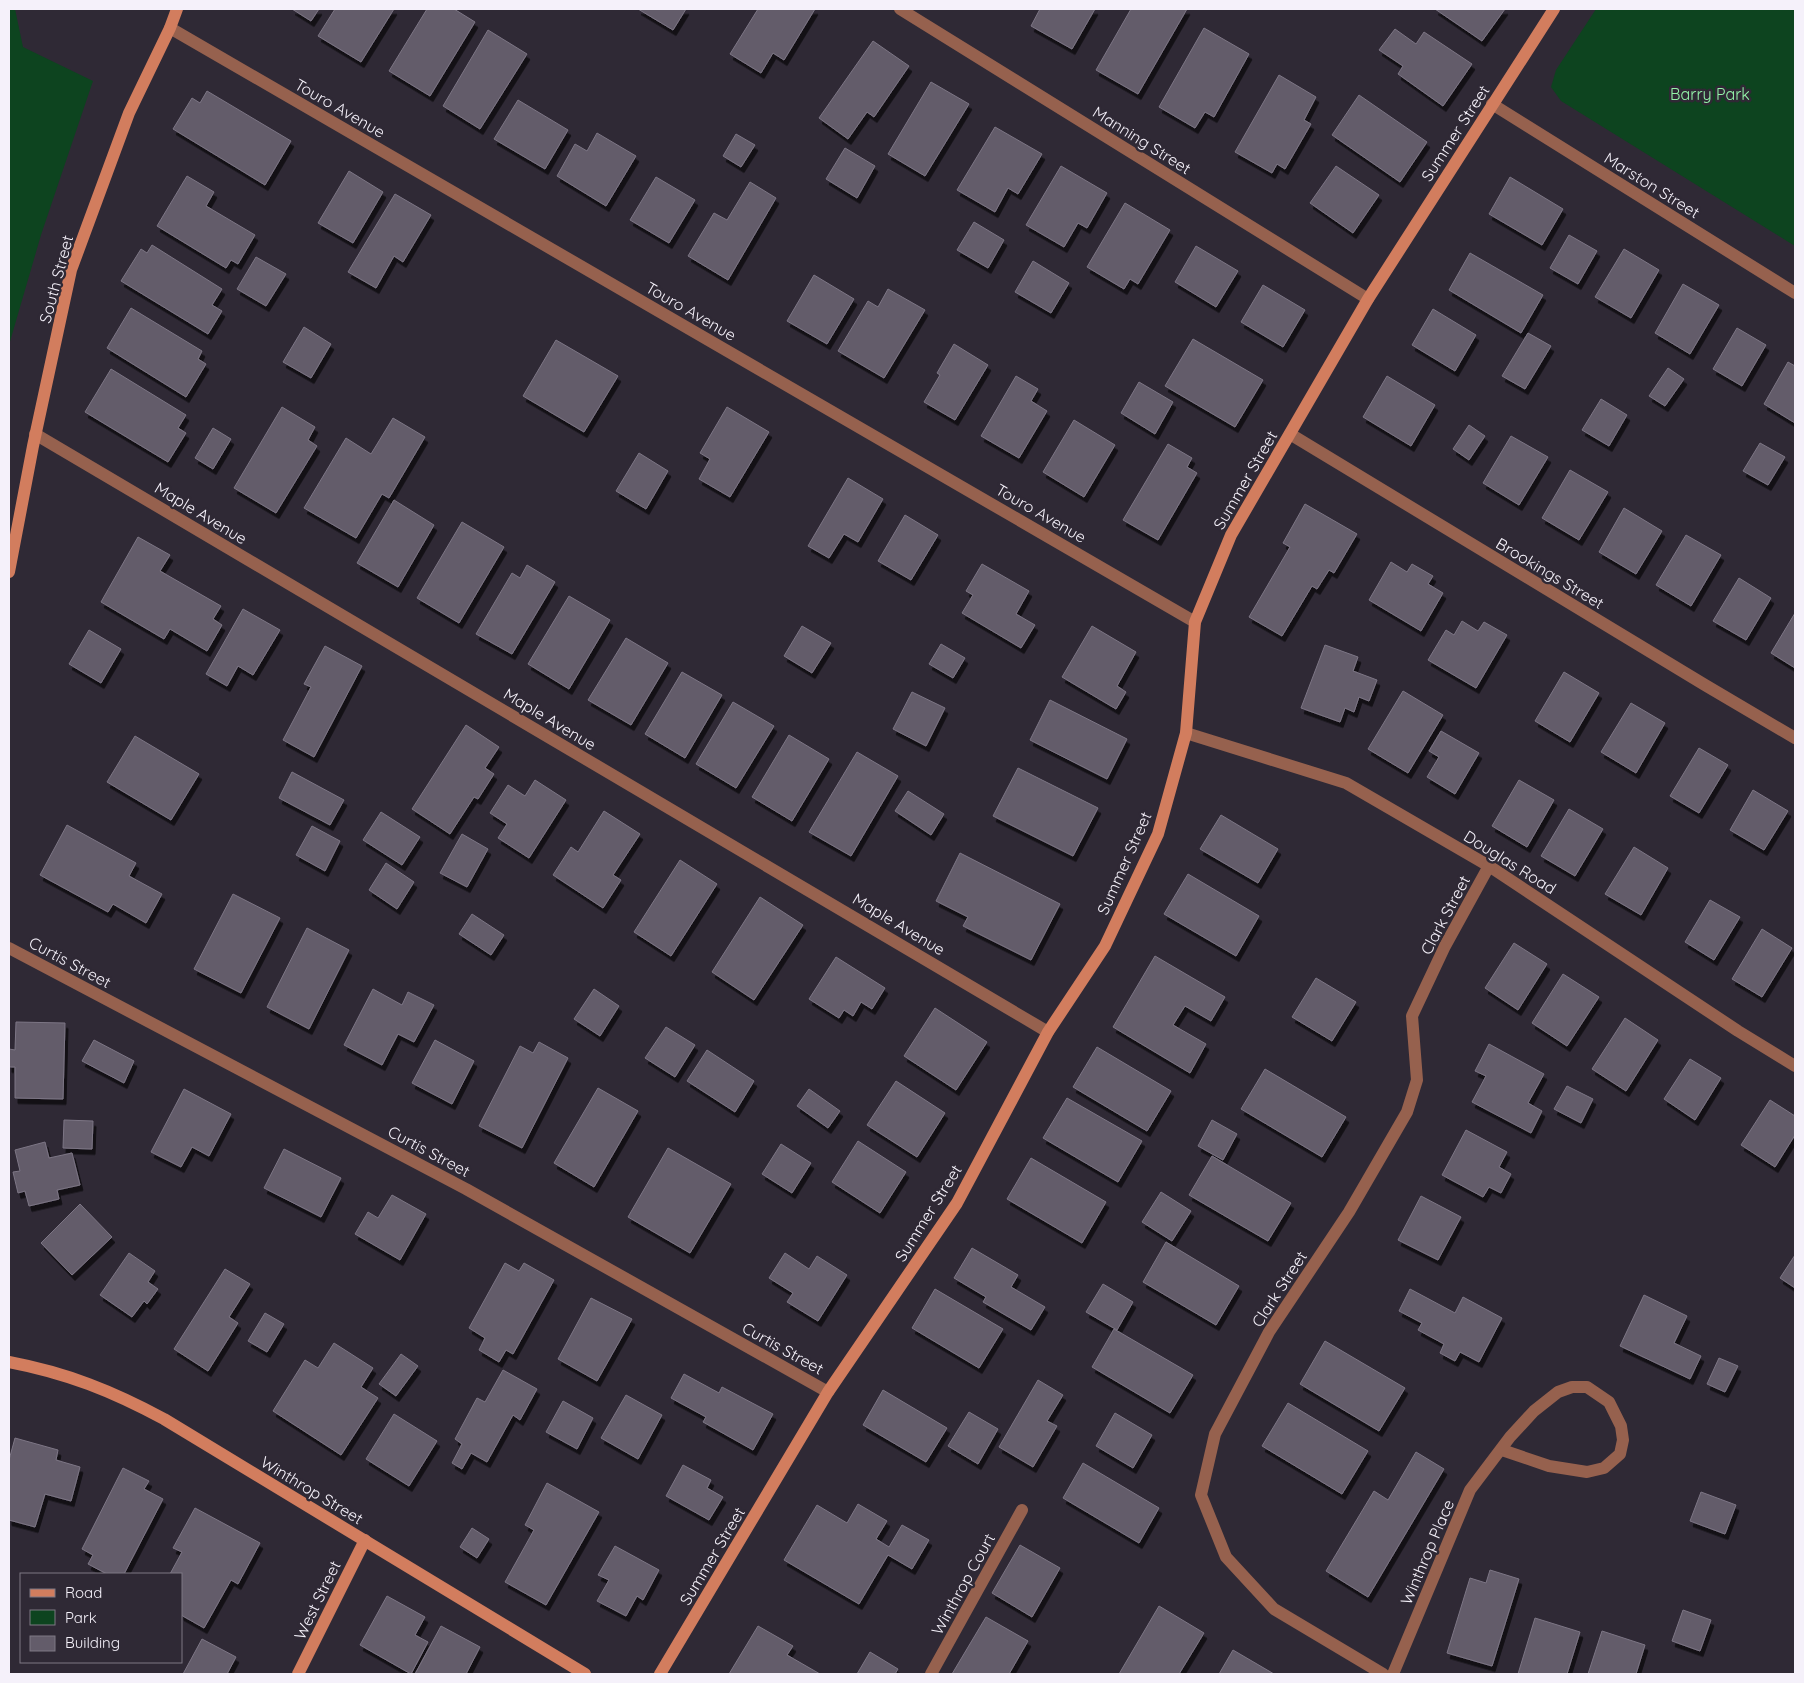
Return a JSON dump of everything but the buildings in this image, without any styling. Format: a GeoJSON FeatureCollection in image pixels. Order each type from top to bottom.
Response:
{"type":"FeatureCollection","features":[{"type":"Feature","properties":{"kind":"street","name":"South Street"},"geometry":{"type":"LineString","coordinates":[[9,572],[36,434],[72,270],[129,113],[170,28],[177,9]]}},
{"type":"Feature","properties":{"kind":"street","name":"Manning Street"},"geometry":{"type":"LineString","coordinates":[[900,9],[1368,299]]}},
{"type":"Feature","properties":{"kind":"street","name":"Summer Street"},"geometry":{"type":"LineString","coordinates":[[660,1674],[828,1392],[956,1203],[1048,1032],[1105,946],[1158,834],[1186,734],[1196,622],[1231,535],[1368,299],[1554,9]]}},
{"type":"Feature","properties":{"kind":"street","name":"Touro Avenue"},"geometry":{"type":"LineString","coordinates":[[170,28],[1196,622]]}},
{"type":"Feature","properties":{"kind":"street","name":"Marston Street"},"geometry":{"type":"LineString","coordinates":[[1492,104],[1795,293]]}},
{"type":"Feature","properties":{"kind":"street","name":"Maple Avenue"},"geometry":{"type":"LineString","coordinates":[[36,434],[1048,1032]]}},
{"type":"Feature","properties":{"kind":"street","name":"Brookings Street"},"geometry":{"type":"LineString","coordinates":[[1290,434],[1795,738]]}},
{"type":"Feature","properties":{"kind":"street","name":"Douglas Road"},"geometry":{"type":"LineString","coordinates":[[1186,734],[1346,783],[1490,866],[1738,1031],[1795,1066]]}},
{"type":"Feature","properties":{"kind":"street","name":"Clark Street"},"geometry":{"type":"LineString","coordinates":[[1383,1674],[1274,1609],[1226,1557],[1201,1495],[1214,1434],[1269,1332],[1349,1212],[1407,1112],[1417,1080],[1412,1016],[1445,946],[1490,866]]}},
{"type":"Feature","properties":{"kind":"street","name":"Curtis Street"},"geometry":{"type":"LineString","coordinates":[[9,948],[466,1189],[828,1392]]}},
{"type":"Feature","properties":{"kind":"street","name":"Winthrop Street"},"geometry":{"type":"LineString","coordinates":[[9,1362],[60,1373],[135,1403],[173,1424],[585,1674]]}},
{"type":"Feature","properties":{"kind":"street","name":"Winthrop Place"},"geometry":{"type":"LineString","coordinates":[[1394,1674],[1470,1490],[1510,1437],[1534,1411],[1558,1392],[1572,1387],[1587,1386],[1609,1402],[1621,1426],[1623,1440],[1620,1454],[1604,1468],[1587,1472],[1549,1466],[1502,1450]]}},
{"type":"Feature","properties":{"kind":"street","name":"Winthrop Court"},"geometry":{"type":"LineString","coordinates":[[931,1674],[1022,1510]]}},
{"type":"Feature","properties":{"kind":"street","name":"West Street"},"geometry":{"type":"LineString","coordinates":[[298,1674],[365,1540]]}},
{"type":"Feature","properties":{"kind":"green space"},"geometry":{"type":"Polygon","coordinates":[[[9,9],[15,9],[23,47],[93,81],[41,235],[9,345],[9,9]]]}},
{"type":"Feature","properties":{"kind":"green space","name":"Barry Park"},"geometry":{"type":"Polygon","coordinates":[[[1596,9],[1795,9],[1795,246],[1561,101],[1551,87],[1556,70],[1596,9]]]}}]}
